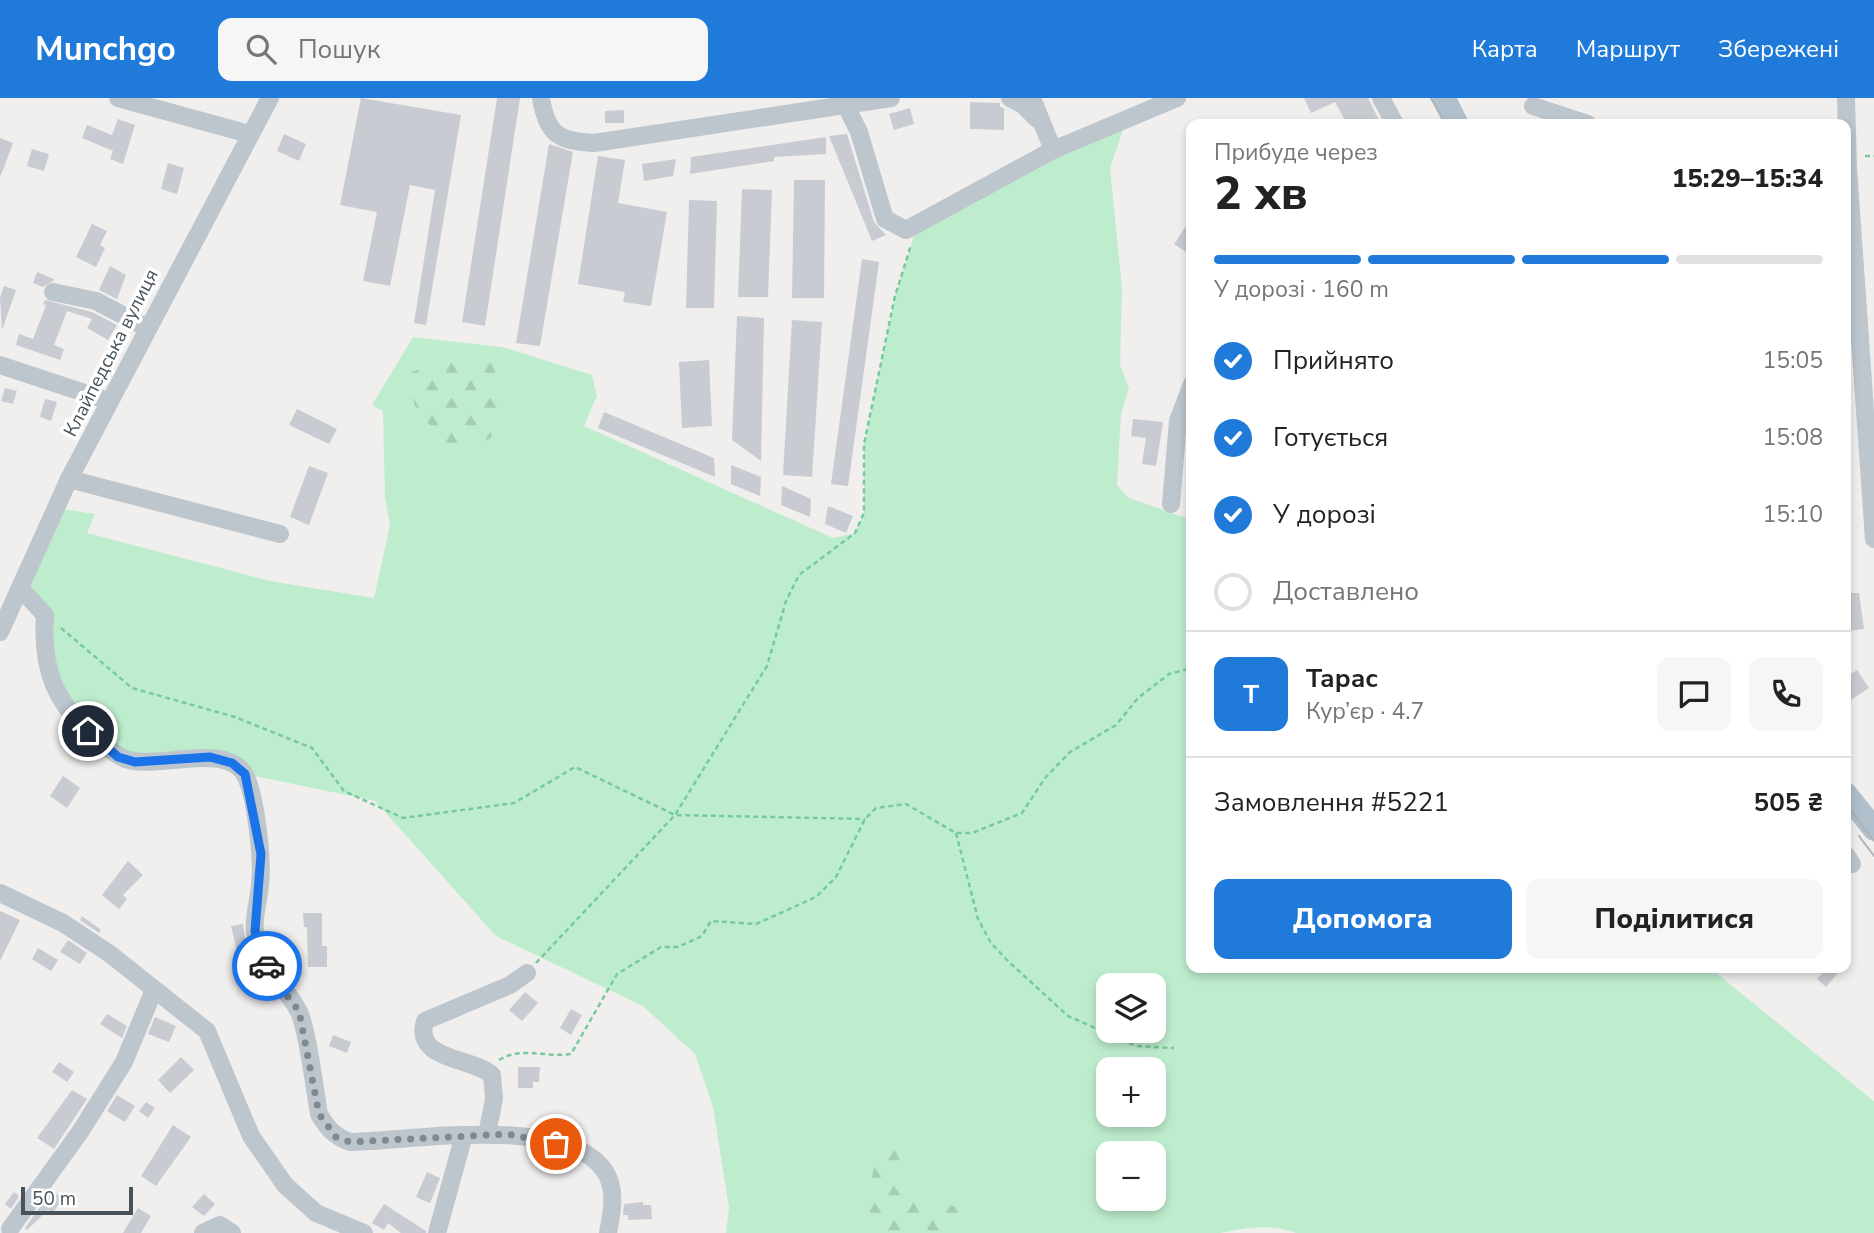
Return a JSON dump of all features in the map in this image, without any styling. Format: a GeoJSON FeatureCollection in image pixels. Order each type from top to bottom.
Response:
{"type":"FeatureCollection","features":[{"type":"Feature","properties":{"kind":"main road"},"geometry":{"type":"LineString","coordinates":[[1444,98],[1454,119]]}},
{"type":"Feature","properties":{"kind":"main road"},"geometry":{"type":"LineString","coordinates":[[1851,800],[1873,827]]}},
{"type":"Feature","properties":{"kind":"street"},"geometry":{"type":"LineString","coordinates":[[118,98],[249,134]]}},
{"type":"Feature","properties":{"kind":"street","name":"Клайпедська вулиця"},"geometry":{"type":"LineString","coordinates":[[0,632],[69,479],[270,98]]}},
{"type":"Feature","properties":{"kind":"street"},"geometry":{"type":"LineString","coordinates":[[541,98],[547,121],[555,134],[570,142],[594,143],[849,102],[891,98]]}},
{"type":"Feature","properties":{"kind":"street"},"geometry":{"type":"LineString","coordinates":[[1010,98],[1023,105],[1044,127]]}},
{"type":"Feature","properties":{"kind":"street"},"geometry":{"type":"LineString","coordinates":[[1032,98],[1053,150]]}},
{"type":"Feature","properties":{"kind":"street"},"geometry":{"type":"LineString","coordinates":[[849,102],[847,108],[859,132],[885,219],[906,230],[922,224],[1053,150],[1177,98]]}},
{"type":"Feature","properties":{"kind":"street"},"geometry":{"type":"LineString","coordinates":[[1381,98],[1392,119]]}},
{"type":"Feature","properties":{"kind":"street"},"geometry":{"type":"LineString","coordinates":[[1846,98],[1846,119]]}},
{"type":"Feature","properties":{"kind":"street"},"geometry":{"type":"LineString","coordinates":[[1529,119],[1534,102],[1576,119]]}},
{"type":"Feature","properties":{"kind":"street"},"geometry":{"type":"LineString","coordinates":[[1851,232],[1874,539]]}},
{"type":"Feature","properties":{"kind":"street"},"geometry":{"type":"LineString","coordinates":[[53,292],[96,301],[147,328]]}},
{"type":"Feature","properties":{"kind":"street"},"geometry":{"type":"LineString","coordinates":[[0,365],[109,401]]}},
{"type":"Feature","properties":{"kind":"street"},"geometry":{"type":"LineString","coordinates":[[1171,503],[1178,421],[1186,400]]}},
{"type":"Feature","properties":{"kind":"street"},"geometry":{"type":"LineString","coordinates":[[69,479],[280,534]]}},
{"type":"Feature","properties":{"kind":"street"},"geometry":{"type":"LineString","coordinates":[[20,588],[45,615],[44,636],[53,685],[72,718],[118,757],[135,762],[210,757],[232,763],[245,774],[261,854],[255,931],[270,974],[299,1011],[319,1114],[326,1128],[336,1137],[350,1142],[487,1134],[542,1140],[590,1157],[604,1170],[611,1186],[613,1209],[608,1233]]}},
{"type":"Feature","properties":{"kind":"street"},"geometry":{"type":"LineString","coordinates":[[0,893],[63,923],[110,954],[207,1031],[251,1136],[285,1185],[316,1213],[352,1230]]}},
{"type":"Feature","properties":{"kind":"street"},"geometry":{"type":"LineString","coordinates":[[487,1134],[495,1099],[492,1074],[485,1068],[440,1054],[429,1047],[424,1037],[425,1021],[510,985],[527,973]]}},
{"type":"Feature","properties":{"kind":"street"},"geometry":{"type":"LineString","coordinates":[[8,1227],[80,1132],[124,1062],[154,990]]}},
{"type":"Feature","properties":{"kind":"street"},"geometry":{"type":"LineString","coordinates":[[437,1233],[464,1135]]}},
{"type":"Feature","properties":{"kind":"street"},"geometry":{"type":"LineString","coordinates":[[202,1233],[220,1225],[232,1233]]}},
{"type":"Feature","properties":{"kind":"path"},"geometry":{"type":"LineString","coordinates":[[527,973],[675,815],[767,666],[786,601],[799,575],[855,533],[864,513],[867,430],[895,296],[911,245],[922,224]]}},
{"type":"Feature","properties":{"kind":"path"},"geometry":{"type":"LineString","coordinates":[[45,615],[132,688],[235,717],[312,748],[344,791],[403,818],[514,803],[575,767],[675,815],[865,818]]}},
{"type":"Feature","properties":{"kind":"path"},"geometry":{"type":"LineString","coordinates":[[485,1068],[506,1055],[531,1052],[571,1054],[617,974],[661,947],[678,947],[702,936],[711,922],[756,924],[816,897],[836,877],[865,818],[877,808],[906,804],[956,833],[972,833],[1022,813],[1045,778],[1070,752],[1116,725],[1138,698],[1169,674],[1186,670]]}},
{"type":"Feature","properties":{"kind":"path"},"geometry":{"type":"LineString","coordinates":[[956,833],[978,919],[991,943],[1008,961],[1068,1016],[1136,1046],[1174,1048]]}},
{"type":"Feature","properties":{"kind":"green space"},"geometry":{"type":"Polygon","coordinates":[[[1126,121],[1110,168],[1122,288],[1120,365],[1129,388],[1121,414],[1117,485],[1129,498],[1186,518],[1186,973],[1716,973],[1874,1101],[1874,1233],[1296,1233],[1268,1227],[1220,1233],[726,1233],[729,1208],[713,1107],[695,1054],[643,1006],[496,936],[375,801],[245,774],[231,763],[118,757],[53,685],[45,615],[20,588],[56,508],[95,514],[87,533],[270,581],[374,598],[390,525],[385,497],[383,411],[372,405],[413,337],[502,347],[592,375],[597,396],[584,426],[833,538],[855,533],[864,513],[864,444],[895,296],[915,233],[1126,121]]]}},
{"type":"Feature","properties":{"kind":"green space"},"geometry":{"type":"Polygon","coordinates":[[[478,356],[493,363],[497,382],[497,410],[491,438],[458,453],[439,456],[433,430],[414,404],[410,373],[442,358],[478,356]]]}},
{"type":"Feature","properties":{"kind":"green space"},"geometry":{"type":"Polygon","coordinates":[[[896,1147],[900,1159],[887,1171],[893,1184],[908,1198],[959,1208],[962,1221],[954,1233],[866,1233],[875,1152],[896,1147]]]}},
{"type":"Feature","properties":{"kind":"building"},"geometry":{"type":"Polygon","coordinates":[[[361,98],[461,115],[426,325],[414,323],[435,190],[410,185],[390,286],[363,281],[377,212],[340,205],[361,98]]]}},
{"type":"Feature","properties":{"kind":"building"},"geometry":{"type":"Polygon","coordinates":[[[497,98],[520,98],[485,326],[462,322],[497,98]]]}},
{"type":"Feature","properties":{"kind":"building"},"geometry":{"type":"Polygon","coordinates":[[[1304,98],[1368,98],[1378,119],[1344,119],[1335,102],[1311,113],[1304,98]]]}},
{"type":"Feature","properties":{"kind":"building"},"geometry":{"type":"Polygon","coordinates":[[[970,102],[1000,103],[1000,107],[1004,108],[1004,130],[970,129],[970,102]]]}},
{"type":"Feature","properties":{"kind":"building"},"geometry":{"type":"Polygon","coordinates":[[[910,108],[914,124],[894,130],[889,114],[910,108]]]}},
{"type":"Feature","properties":{"kind":"building"},"geometry":{"type":"Polygon","coordinates":[[[624,110],[624,123],[605,123],[605,111],[624,110]]]}},
{"type":"Feature","properties":{"kind":"building"},"geometry":{"type":"Polygon","coordinates":[[[118,119],[135,125],[123,164],[110,159],[113,151],[82,138],[87,125],[112,135],[118,119]]]}},
{"type":"Feature","properties":{"kind":"building"},"geometry":{"type":"Polygon","coordinates":[[[284,134],[306,144],[299,161],[277,151],[284,134]]]}},
{"type":"Feature","properties":{"kind":"building"},"geometry":{"type":"Polygon","coordinates":[[[847,134],[874,222],[886,235],[872,241],[829,136],[847,134]]]}},
{"type":"Feature","properties":{"kind":"building"},"geometry":{"type":"Polygon","coordinates":[[[826,137],[826,154],[774,157],[774,161],[690,174],[691,157],[826,137]]]}},
{"type":"Feature","properties":{"kind":"building"},"geometry":{"type":"Polygon","coordinates":[[[0,138],[13,143],[1,175],[0,175],[0,138]]]}},
{"type":"Feature","properties":{"kind":"building"},"geometry":{"type":"Polygon","coordinates":[[[549,144],[573,152],[540,346],[516,343],[549,144]]]}},
{"type":"Feature","properties":{"kind":"building"},"geometry":{"type":"Polygon","coordinates":[[[32,149],[49,154],[44,171],[27,166],[32,149]]]}},
{"type":"Feature","properties":{"kind":"building"},"geometry":{"type":"Polygon","coordinates":[[[598,156],[625,160],[618,203],[667,212],[651,306],[623,302],[625,292],[578,284],[598,156]]]}},
{"type":"Feature","properties":{"kind":"building"},"geometry":{"type":"Polygon","coordinates":[[[676,159],[673,176],[644,181],[642,164],[676,159]]]}},
{"type":"Feature","properties":{"kind":"building"},"geometry":{"type":"Polygon","coordinates":[[[168,163],[184,168],[177,194],[161,189],[168,163]]]}},
{"type":"Feature","properties":{"kind":"building"},"geometry":{"type":"Polygon","coordinates":[[[794,180],[825,180],[824,298],[792,298],[794,180]]]}},
{"type":"Feature","properties":{"kind":"building"},"geometry":{"type":"Polygon","coordinates":[[[742,189],[772,190],[768,297],[738,297],[742,189]]]}},
{"type":"Feature","properties":{"kind":"building"},"geometry":{"type":"Polygon","coordinates":[[[689,200],[717,201],[714,308],[686,308],[689,200]]]}},
{"type":"Feature","properties":{"kind":"building"},"geometry":{"type":"Polygon","coordinates":[[[92,224],[107,231],[100,245],[105,248],[96,267],[76,257],[92,224]]]}},
{"type":"Feature","properties":{"kind":"building"},"geometry":{"type":"Polygon","coordinates":[[[1186,226],[1186,252],[1174,244],[1186,226]]]}},
{"type":"Feature","properties":{"kind":"building"},"geometry":{"type":"Polygon","coordinates":[[[862,259],[879,262],[848,486],[831,484],[862,259]]]}},
{"type":"Feature","properties":{"kind":"building"},"geometry":{"type":"Polygon","coordinates":[[[110,266],[126,275],[117,299],[99,290],[110,266]]]}},
{"type":"Feature","properties":{"kind":"building"},"geometry":{"type":"Polygon","coordinates":[[[37,272],[54,279],[43,287],[33,283],[37,272]]]}},
{"type":"Feature","properties":{"kind":"building"},"geometry":{"type":"Polygon","coordinates":[[[4,286],[16,290],[2,330],[0,297],[4,286]]]}},
{"type":"Feature","properties":{"kind":"building"},"geometry":{"type":"Polygon","coordinates":[[[45,300],[92,312],[117,325],[108,340],[87,328],[92,319],[67,311],[54,345],[64,349],[60,360],[16,345],[19,334],[33,339],[46,305],[43,304],[45,300]]]}},
{"type":"Feature","properties":{"kind":"building"},"geometry":{"type":"Polygon","coordinates":[[[737,316],[764,318],[761,461],[732,440],[737,316]]]}},
{"type":"Feature","properties":{"kind":"building"},"geometry":{"type":"Polygon","coordinates":[[[792,320],[822,322],[812,477],[783,475],[792,320]]]}},
{"type":"Feature","properties":{"kind":"building"},"geometry":{"type":"Polygon","coordinates":[[[709,360],[712,426],[682,428],[679,362],[709,360]]]}},
{"type":"Feature","properties":{"kind":"building"},"geometry":{"type":"Polygon","coordinates":[[[5,388],[17,391],[13,404],[1,401],[5,388]]]}},
{"type":"Feature","properties":{"kind":"building"},"geometry":{"type":"Polygon","coordinates":[[[45,399],[57,402],[51,421],[40,417],[45,399]]]}},
{"type":"Feature","properties":{"kind":"building"},"geometry":{"type":"Polygon","coordinates":[[[297,409],[337,429],[329,444],[289,425],[297,409]]]}},
{"type":"Feature","properties":{"kind":"building"},"geometry":{"type":"Polygon","coordinates":[[[604,412],[714,458],[715,477],[598,428],[604,412]]]}},
{"type":"Feature","properties":{"kind":"building"},"geometry":{"type":"Polygon","coordinates":[[[1133,419],[1163,422],[1156,466],[1142,464],[1146,438],[1131,436],[1133,419]]]}},
{"type":"Feature","properties":{"kind":"building"},"geometry":{"type":"Polygon","coordinates":[[[731,465],[761,477],[760,496],[731,484],[731,465]]]}},
{"type":"Feature","properties":{"kind":"building"},"geometry":{"type":"Polygon","coordinates":[[[309,466],[328,473],[309,525],[290,517],[309,466]]]}},
{"type":"Feature","properties":{"kind":"building"},"geometry":{"type":"Polygon","coordinates":[[[782,486],[811,499],[810,517],[781,505],[782,486]]]}},
{"type":"Feature","properties":{"kind":"building"},"geometry":{"type":"Polygon","coordinates":[[[828,506],[853,516],[846,533],[825,524],[828,506]]]}},
{"type":"Feature","properties":{"kind":"building"},"geometry":{"type":"Polygon","coordinates":[[[1851,593],[1859,593],[1864,629],[1851,630],[1851,593]]]}},
{"type":"Feature","properties":{"kind":"building"},"geometry":{"type":"Polygon","coordinates":[[[1857,670],[1869,688],[1851,700],[1851,674],[1857,670]]]}},
{"type":"Feature","properties":{"kind":"building"},"geometry":{"type":"Polygon","coordinates":[[[63,776],[80,788],[67,808],[50,796],[63,776]]]}},
{"type":"Feature","properties":{"kind":"building"},"geometry":{"type":"Polygon","coordinates":[[[128,861],[143,875],[123,895],[127,899],[119,909],[102,895],[128,861]]]}},
{"type":"Feature","properties":{"kind":"building"},"geometry":{"type":"Polygon","coordinates":[[[0,911],[20,920],[0,961],[0,911]]]}},
{"type":"Feature","properties":{"kind":"building"},"geometry":{"type":"Polygon","coordinates":[[[303,913],[322,913],[322,946],[327,946],[327,967],[308,967],[307,927],[304,927],[303,913]]]}},
{"type":"Feature","properties":{"kind":"building"},"geometry":{"type":"Polygon","coordinates":[[[82,916],[101,930],[99,933],[80,920],[82,916]]]}},
{"type":"Feature","properties":{"kind":"building"},"geometry":{"type":"Polygon","coordinates":[[[243,924],[249,962],[240,964],[231,926],[243,924]]]}},
{"type":"Feature","properties":{"kind":"building"},"geometry":{"type":"Polygon","coordinates":[[[68,940],[87,953],[80,964],[60,952],[68,940]]]}},
{"type":"Feature","properties":{"kind":"building"},"geometry":{"type":"Polygon","coordinates":[[[38,948],[58,960],[51,971],[32,959],[38,948]]]}},
{"type":"Feature","properties":{"kind":"building"},"geometry":{"type":"Polygon","coordinates":[[[1822,973],[1838,973],[1826,987],[1817,979],[1822,973]]]}},
{"type":"Feature","properties":{"kind":"building"},"geometry":{"type":"Polygon","coordinates":[[[525,992],[538,1003],[522,1021],[509,1010],[525,992]]]}},
{"type":"Feature","properties":{"kind":"building"},"geometry":{"type":"Polygon","coordinates":[[[571,1009],[582,1015],[571,1035],[560,1028],[571,1009]]]}},
{"type":"Feature","properties":{"kind":"building"},"geometry":{"type":"Polygon","coordinates":[[[107,1014],[127,1026],[122,1038],[100,1024],[107,1014]]]}},
{"type":"Feature","properties":{"kind":"building"},"geometry":{"type":"Polygon","coordinates":[[[155,1017],[176,1026],[169,1042],[148,1034],[155,1017]]]}},
{"type":"Feature","properties":{"kind":"building"},"geometry":{"type":"Polygon","coordinates":[[[333,1035],[351,1042],[347,1053],[329,1046],[333,1035]]]}},
{"type":"Feature","properties":{"kind":"building"},"geometry":{"type":"Polygon","coordinates":[[[181,1057],[194,1070],[170,1093],[158,1080],[181,1057]]]}},
{"type":"Feature","properties":{"kind":"building"},"geometry":{"type":"Polygon","coordinates":[[[59,1062],[74,1072],[67,1082],[52,1072],[59,1062]]]}},
{"type":"Feature","properties":{"kind":"building"},"geometry":{"type":"Polygon","coordinates":[[[518,1067],[540,1067],[539,1082],[533,1082],[533,1088],[518,1088],[518,1067]]]}},
{"type":"Feature","properties":{"kind":"building"},"geometry":{"type":"Polygon","coordinates":[[[72,1090],[87,1099],[54,1149],[37,1138],[72,1090]]]}},
{"type":"Feature","properties":{"kind":"building"},"geometry":{"type":"Polygon","coordinates":[[[117,1095],[135,1106],[125,1122],[107,1111],[117,1095]]]}},
{"type":"Feature","properties":{"kind":"building"},"geometry":{"type":"Polygon","coordinates":[[[146,1102],[155,1108],[148,1118],[139,1111],[146,1102]]]}},
{"type":"Feature","properties":{"kind":"building"},"geometry":{"type":"Polygon","coordinates":[[[173,1125],[191,1137],[156,1186],[141,1176],[173,1125]]]}},
{"type":"Feature","properties":{"kind":"building"},"geometry":{"type":"Polygon","coordinates":[[[427,1172],[440,1178],[430,1203],[416,1197],[427,1172]]]}},
{"type":"Feature","properties":{"kind":"building"},"geometry":{"type":"Polygon","coordinates":[[[52,1190],[63,1199],[52,1213],[48,1210],[27,1230],[25,1228],[52,1190]]]}},
{"type":"Feature","properties":{"kind":"building"},"geometry":{"type":"Polygon","coordinates":[[[14,1192],[19,1196],[11,1209],[5,1204],[14,1192]]]}},
{"type":"Feature","properties":{"kind":"building"},"geometry":{"type":"Polygon","coordinates":[[[204,1194],[215,1204],[204,1216],[192,1207],[204,1194]]]}},
{"type":"Feature","properties":{"kind":"building"},"geometry":{"type":"Polygon","coordinates":[[[643,1202],[643,1205],[651,1205],[652,1219],[628,1220],[628,1215],[623,1215],[624,1204],[643,1202]]]}},
{"type":"Feature","properties":{"kind":"building"},"geometry":{"type":"Polygon","coordinates":[[[384,1204],[426,1233],[401,1233],[388,1223],[384,1230],[372,1223],[384,1204]]]}},
{"type":"Feature","properties":{"kind":"building"},"geometry":{"type":"Polygon","coordinates":[[[138,1208],[151,1216],[141,1233],[123,1233],[138,1208]]]}},
{"type":"Feature","properties":{"kind":"tram line"},"geometry":{"type":"LineString","coordinates":[[1431,98],[1442,119]]}},
{"type":"Feature","properties":{"kind":"tram line"},"geometry":{"type":"LineString","coordinates":[[1851,811],[1874,841]]}},
{"type":"Feature","properties":{"kind":"tram line"},"geometry":{"type":"LineString","coordinates":[[1859,836],[1874,856]]}},
{"type":"Feature","properties":{"kind":"way so far"},"geometry":{"type":"LineString","coordinates":[[267,966],[270,974],[299,1011],[319,1114],[326,1128],[336,1137],[350,1142],[373,1142],[409,1137],[508,1134],[556,1144]]}},
{"type":"Feature","properties":{"kind":"route"},"geometry":{"type":"LineString","coordinates":[[88,731],[118,757],[135,762],[210,757],[232,763],[245,774],[261,854],[255,931],[267,966]]}}]}
